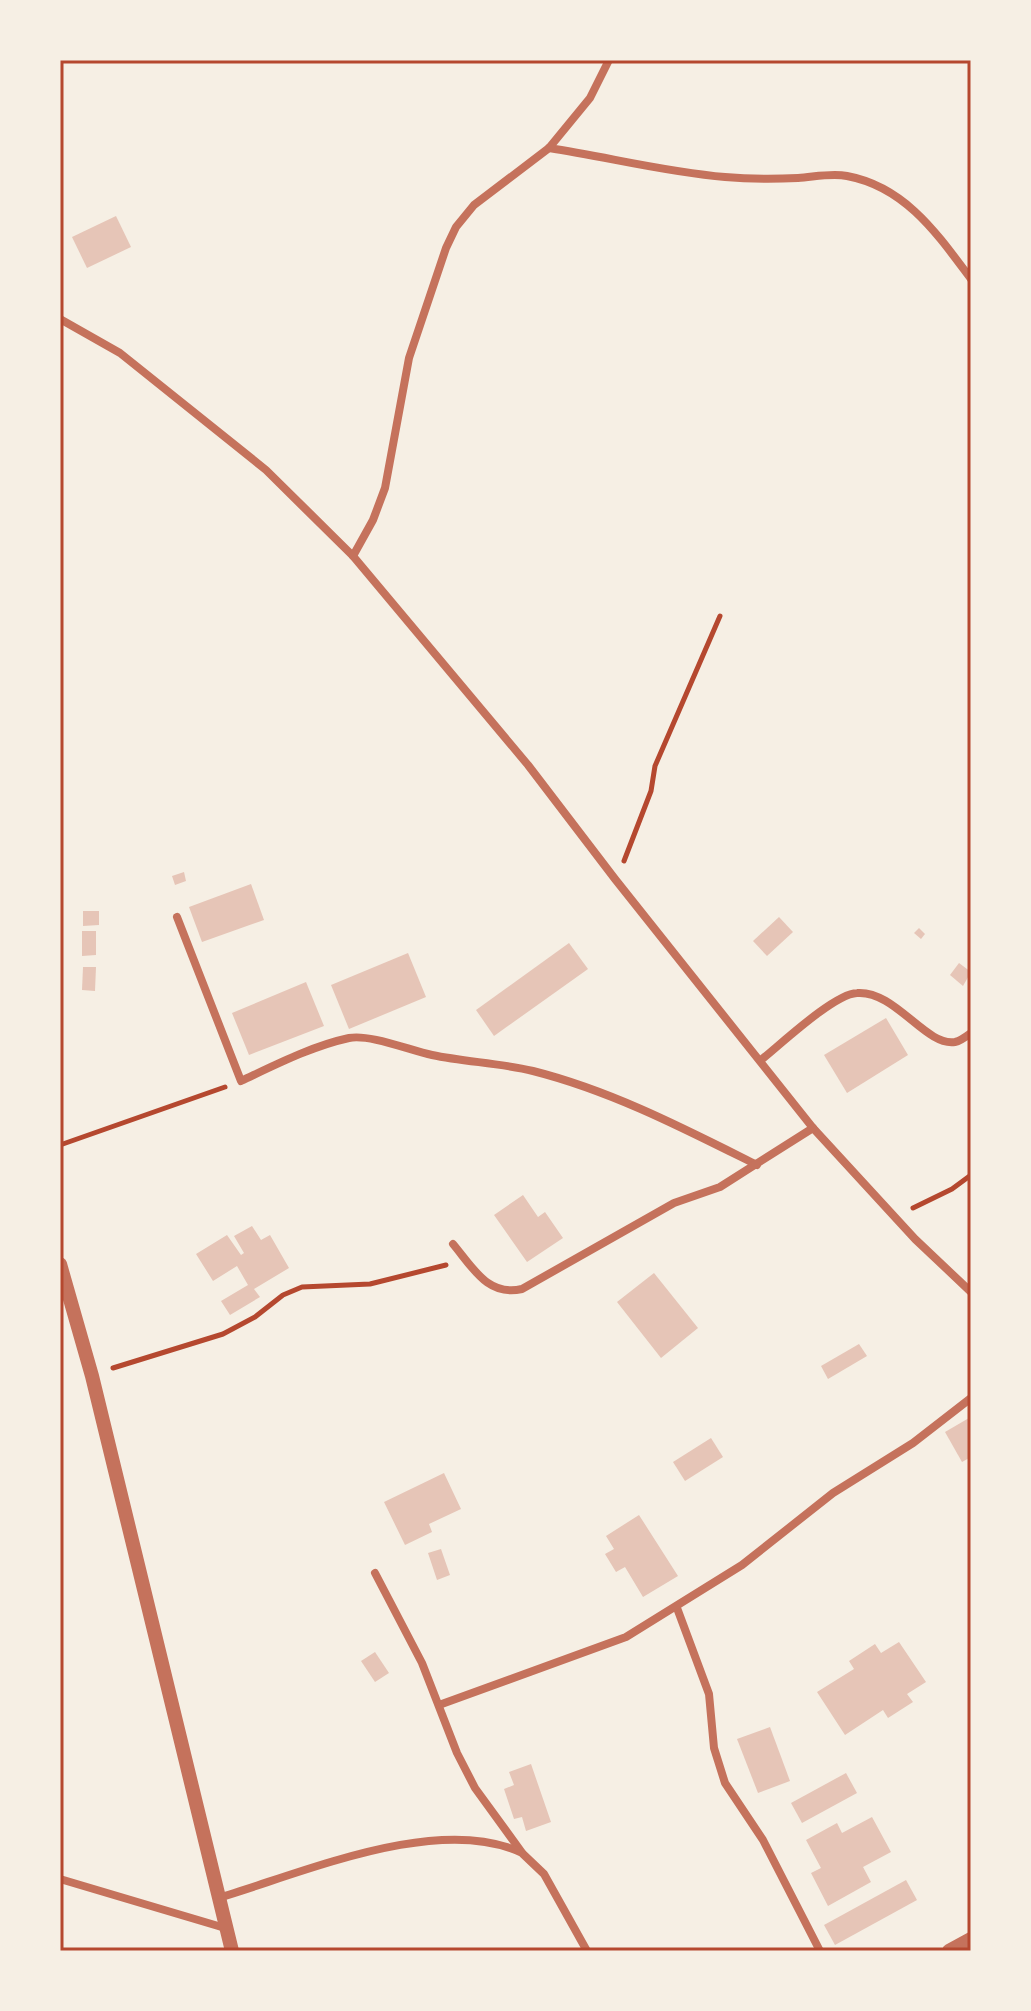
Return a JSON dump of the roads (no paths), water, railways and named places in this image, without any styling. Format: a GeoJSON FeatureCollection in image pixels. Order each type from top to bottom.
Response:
{"type":"FeatureCollection","features":[{"type":"Feature","properties":{"kind":"street"},"geometry":{"type":"LineString","coordinates":[[353,556],[373,520],[385,488],[409,358],[456,227],[474,205],[549,148],[590,98],[609,60]]}},
{"type":"Feature","properties":{"kind":"street"},"geometry":{"type":"LineString","coordinates":[[549,148],[625,164],[724,177],[773,179],[824,175],[847,176],[864,181],[918,212],[971,279]]}},
{"type":"Feature","properties":{"kind":"street"},"geometry":{"type":"LineString","coordinates":[[60,319],[120,353],[266,470],[353,556],[528,765],[813,1128],[915,1239],[971,1292]]}},
{"type":"Feature","properties":{"kind":"street"},"geometry":{"type":"LineString","coordinates":[[177,917],[241,1081],[284,1061],[351,1037],[454,1060],[533,1071],[575,1084],[642,1108],[757,1165]]}},
{"type":"Feature","properties":{"kind":"street"},"geometry":{"type":"LineString","coordinates":[[761,1060],[838,999],[856,993],[873,995],[893,1004],[940,1040],[954,1043],[971,1033]]}},
{"type":"Feature","properties":{"kind":"street"},"geometry":{"type":"LineString","coordinates":[[453,1244],[492,1288],[506,1293],[522,1289],[674,1203],[720,1187],[813,1128]]}},
{"type":"Feature","properties":{"kind":"street"},"geometry":{"type":"LineString","coordinates":[[60,1264],[92,1376],[232,1951]]}},
{"type":"Feature","properties":{"kind":"street"},"geometry":{"type":"LineString","coordinates":[[439,1705],[626,1637],[677,1608],[742,1565],[833,1493],[913,1443],[971,1398]]}},
{"type":"Feature","properties":{"kind":"street"},"geometry":{"type":"LineString","coordinates":[[375,1573],[408,1636],[475,1788],[523,1854],[544,1874],[587,1951]]}},
{"type":"Feature","properties":{"kind":"street"},"geometry":{"type":"LineString","coordinates":[[677,1608],[709,1694],[709,1714],[718,1766],[725,1783],[763,1840],[820,1951]]}},
{"type":"Feature","properties":{"kind":"street"},"geometry":{"type":"LineString","coordinates":[[217,1898],[348,1858],[444,1839],[502,1844],[523,1854]]}},
{"type":"Feature","properties":{"kind":"street"},"geometry":{"type":"LineString","coordinates":[[60,1879],[225,1928]]}},
{"type":"Feature","properties":{"kind":"street"},"geometry":{"type":"LineString","coordinates":[[949,1951],[971,1939]]}}]}
